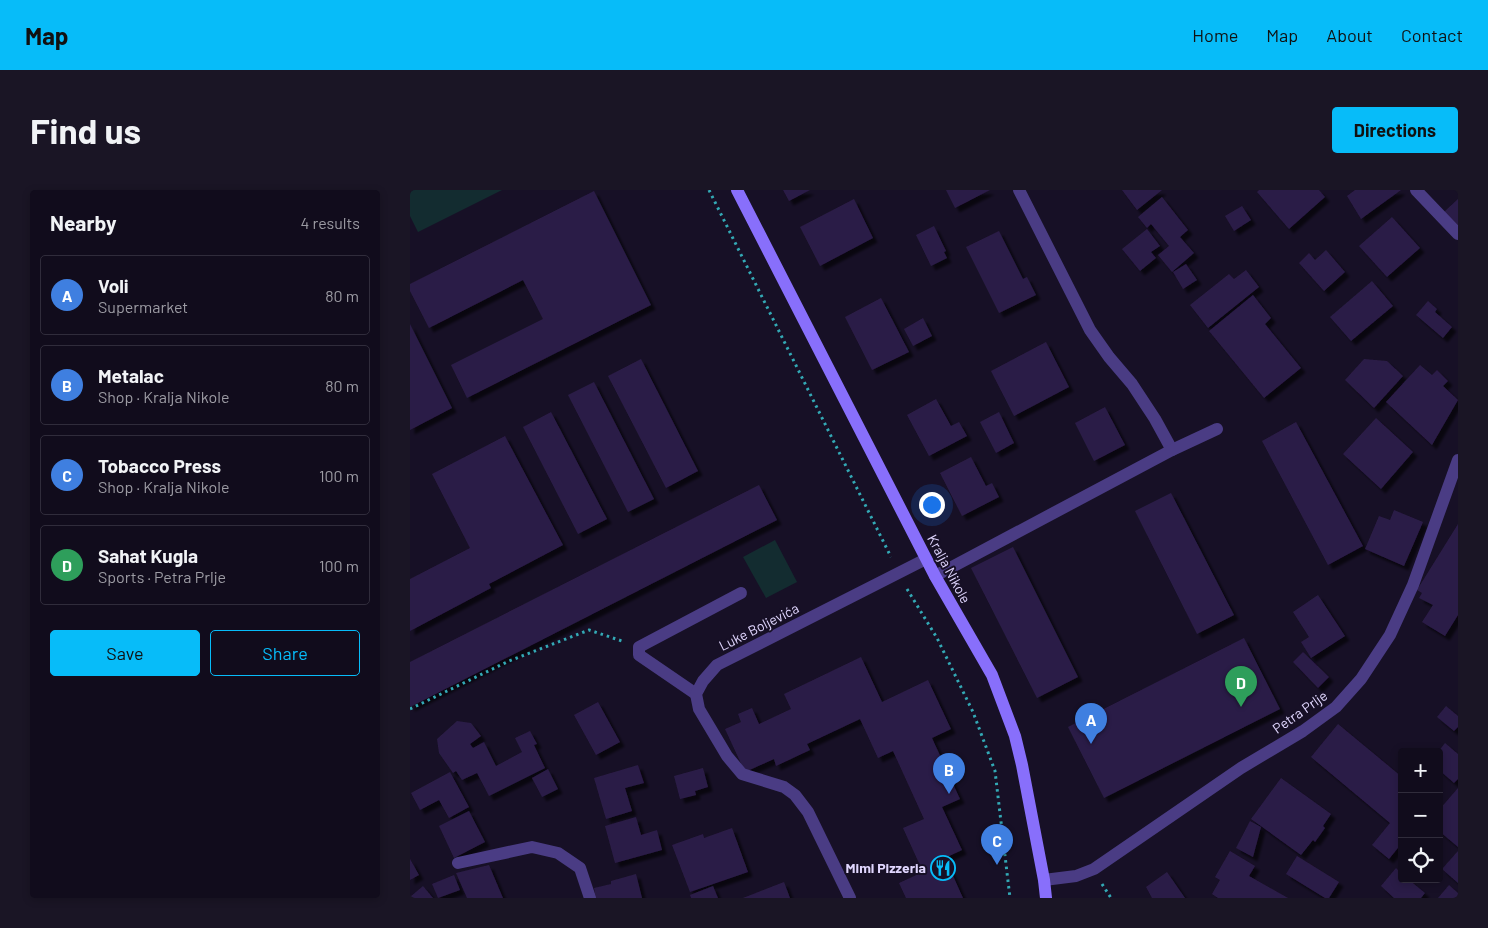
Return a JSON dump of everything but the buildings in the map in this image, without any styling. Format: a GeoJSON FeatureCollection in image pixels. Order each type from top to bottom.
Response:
{"type":"FeatureCollection","features":[{"type":"Feature","properties":{"kind":"street","name":"Kralja Nikole"},"geometry":{"type":"LineString","coordinates":[[737,190],[926,559],[992,675],[1005,707],[1022,765],[1046,898]]}},
{"type":"Feature","properties":{"kind":"street"},"geometry":{"type":"LineString","coordinates":[[1018,190],[1090,330],[1109,357],[1132,384],[1155,419],[1172,450]]}},
{"type":"Feature","properties":{"kind":"street"},"geometry":{"type":"LineString","coordinates":[[1416,190],[1458,234]]}},
{"type":"Feature","properties":{"kind":"street"},"geometry":{"type":"LineString","coordinates":[[935,576],[1172,450],[1217,429]]}},
{"type":"Feature","properties":{"kind":"street","name":"Petra Prlje"},"geometry":{"type":"LineString","coordinates":[[1044,880],[1076,876],[1094,869],[1241,768],[1303,731],[1336,707],[1361,679],[1390,635],[1413,585],[1458,460]]}},
{"type":"Feature","properties":{"kind":"street","name":"Luke Boljevića"},"geometry":{"type":"LineString","coordinates":[[696,694],[703,681],[717,665],[926,559]]}},
{"type":"Feature","properties":{"kind":"street"},"geometry":{"type":"LineString","coordinates":[[741,593],[639,647],[639,655],[696,694],[699,709],[727,756],[742,774],[784,787],[795,795],[808,812],[850,898]]}},
{"type":"Feature","properties":{"kind":"street"},"geometry":{"type":"LineString","coordinates":[[458,863],[532,847],[558,853],[580,868],[590,898]]}},
{"type":"Feature","properties":{"kind":"path"},"geometry":{"type":"LineString","coordinates":[[709,190],[882,537]]}},
{"type":"Feature","properties":{"kind":"path"},"geometry":{"type":"LineString","coordinates":[[906,588],[937,638],[973,712],[994,771],[1010,898]]}},
{"type":"Feature","properties":{"kind":"path"},"geometry":{"type":"LineString","coordinates":[[410,709],[509,661],[589,630],[639,647]]}},
{"type":"Feature","properties":{"kind":"green space"},"geometry":{"type":"Polygon","coordinates":[[[410,190],[502,190],[418,232],[410,216],[410,190]]]}},
{"type":"Feature","properties":{"kind":"green space"},"geometry":{"type":"Polygon","coordinates":[[[775,540],[797,582],[766,598],[743,557],[775,540]]]}},
{"type":"Feature","properties":{"kind":"place","name":"Sahat Kugla"},"geometry":{"type":"Point","coordinates":[1241,707]}},
{"type":"Feature","properties":{"kind":"place","name":"Voli"},"geometry":{"type":"Point","coordinates":[1091,744]}},
{"type":"Feature","properties":{"kind":"place","name":"Metalac"},"geometry":{"type":"Point","coordinates":[949,794]}},
{"type":"Feature","properties":{"kind":"place","name":"Tobacco Press"},"geometry":{"type":"Point","coordinates":[997,865]}},
{"type":"Feature","properties":{"kind":"place","name":"Mimi Pizzeria"},"geometry":{"type":"Point","coordinates":[943,868]}}]}
